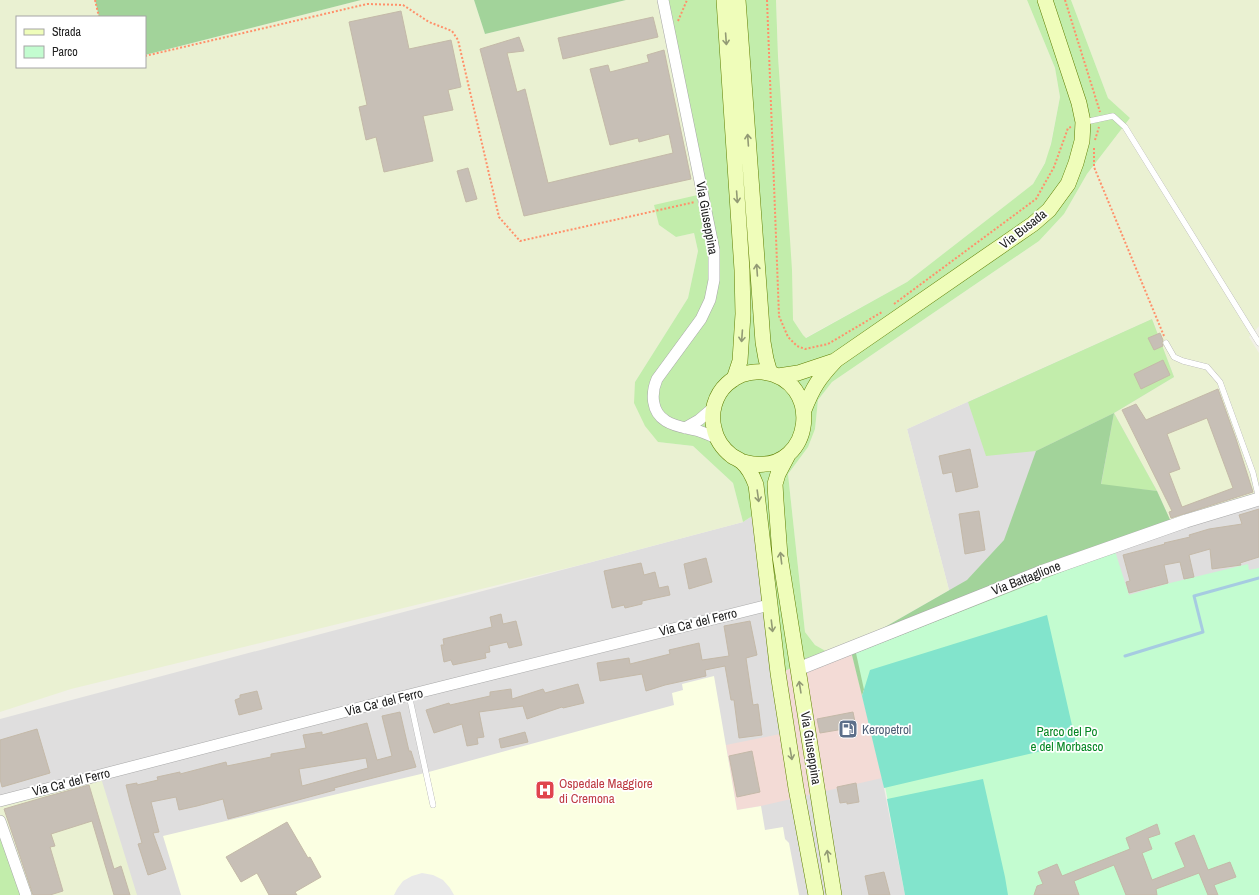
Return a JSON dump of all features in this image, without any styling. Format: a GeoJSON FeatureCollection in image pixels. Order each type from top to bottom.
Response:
{"type":"FeatureCollection","features":[{"type":"Feature","properties":{"kind":"main road","name":"Via Giuseppina"},"geometry":{"type":"LineString","coordinates":[[724,0],[742,270],[743,314],[740,360],[734,379]]}},
{"type":"Feature","properties":{"kind":"main road"},"geometry":{"type":"LineString","coordinates":[[738,0],[762,342],[766,359],[774,374]]}},
{"type":"Feature","properties":{"kind":"main road","name":"Via Busada"},"geometry":{"type":"LineString","coordinates":[[804,410],[811,392],[821,377],[836,360],[1012,240],[1049,210],[1068,184],[1082,141],[1083,122],[1080,103],[1046,1]]}},
{"type":"Feature","properties":{"kind":"main road","name":"Via Busada"},"geometry":{"type":"LineString","coordinates":[[774,374],[798,373],[836,360]]}},
{"type":"Feature","properties":{"kind":"main road"},"geometry":{"type":"LineString","coordinates":[[758,372],[774,374],[787,382],[801,399],[805,423],[802,435],[796,446],[788,454],[777,461],[766,464],[742,462],[723,448],[717,438],[712,418],[713,408],[721,391],[734,379],[746,374],[758,372]]}},
{"type":"Feature","properties":{"kind":"main road","name":"Via Giuseppina"},"geometry":{"type":"LineString","coordinates":[[788,454],[778,474],[775,484],[780,556],[834,895]]}},
{"type":"Feature","properties":{"kind":"main road","name":"Via Giuseppina"},"geometry":{"type":"LineString","coordinates":[[742,462],[751,474],[758,494],[769,605],[778,673],[796,788],[816,895]]}},
{"type":"Feature","properties":{"kind":"main road"},"geometry":{"type":"LineString","coordinates":[[769,605],[786,600]]}},
{"type":"Feature","properties":{"kind":"main road"},"geometry":{"type":"LineString","coordinates":[[778,673],[798,668]]}},
{"type":"Feature","properties":{"kind":"street","name":"Via Giuseppina"},"geometry":{"type":"LineString","coordinates":[[664,0],[714,250],[714,280],[710,300],[701,319],[657,379],[652,396],[658,414],[664,421],[717,438]]}},
{"type":"Feature","properties":{"kind":"street"},"geometry":{"type":"LineString","coordinates":[[685,428],[699,420],[713,408]]}},
{"type":"Feature","properties":{"kind":"street","name":"Via Battaglione"},"geometry":{"type":"LineString","coordinates":[[798,668],[1041,572],[1186,521],[1259,499]]}},
{"type":"Feature","properties":{"kind":"street","name":"Via Ca' del Ferro"},"geometry":{"type":"LineString","coordinates":[[0,801],[409,695],[769,605]]}},
{"type":"Feature","properties":{"kind":"street"},"geometry":{"type":"LineString","coordinates":[[0,821],[26,895]]}},
{"type":"Feature","properties":{"kind":"lane"},"geometry":{"type":"LineString","coordinates":[[1083,122],[1113,116],[1124,127],[1259,343]]}},
{"type":"Feature","properties":{"kind":"lane"},"geometry":{"type":"LineString","coordinates":[[1166,343],[1174,357],[1183,362],[1207,367],[1220,382],[1254,473],[1259,499]]}},
{"type":"Feature","properties":{"kind":"lane"},"geometry":{"type":"LineString","coordinates":[[409,695],[433,805]]}},
{"type":"Feature","properties":{"kind":"path"},"geometry":{"type":"LineString","coordinates":[[95,0],[98,16]]}},
{"type":"Feature","properties":{"kind":"path"},"geometry":{"type":"LineString","coordinates":[[767,0],[779,316],[788,337],[797,346],[805,349],[828,344],[886,309]]}},
{"type":"Feature","properties":{"kind":"path"},"geometry":{"type":"LineString","coordinates":[[1065,0],[1102,118],[1094,144],[1094,167],[1166,343]]}},
{"type":"Feature","properties":{"kind":"path"},"geometry":{"type":"LineString","coordinates":[[146,56],[367,4],[403,5],[429,22],[452,31],[458,40],[499,217],[520,240],[704,200]]}},
{"type":"Feature","properties":{"kind":"path"},"geometry":{"type":"LineString","coordinates":[[892,305],[1036,199],[1054,167],[1068,128],[1083,122]]}},
{"type":"Feature","properties":{"kind":"shaded area"},"geometry":{"type":"Polygon","coordinates":[[[0,0],[95,0],[99,16],[16,16],[16,68],[146,68],[146,55],[361,0],[474,0],[485,34],[626,0],[661,0],[702,194],[659,225],[676,237],[694,233],[698,251],[688,298],[635,382],[658,442],[693,446],[733,483],[743,522],[584,564],[71,689],[0,712],[0,0]]]}},
{"type":"Feature","properties":{"kind":"shaded area"},"geometry":{"type":"Polygon","coordinates":[[[776,0],[1027,0],[1055,68],[1060,97],[1048,157],[1033,184],[907,282],[805,338],[788,313],[776,0]]]}},
{"type":"Feature","properties":{"kind":"shaded area"},"geometry":{"type":"Polygon","coordinates":[[[1071,0],[1259,0],[1259,326],[1249,337],[1259,353],[1259,498],[1172,524],[1157,491],[1114,413],[1174,377],[1152,319],[907,429],[949,590],[850,647],[831,654],[815,645],[805,632],[788,474],[815,429],[818,400],[832,382],[1039,241],[1064,214],[1087,174],[1130,118],[1108,98],[1071,0]]]}},
{"type":"Feature","properties":{"kind":"shaded area"},"geometry":{"type":"Polygon","coordinates":[[[1152,319],[1259,496],[1259,584],[1193,602],[954,605],[907,429],[1152,319]]]}},
{"type":"Feature","properties":{"kind":"shaded area"},"geometry":{"type":"Polygon","coordinates":[[[760,511],[778,673],[850,647],[882,778],[905,895],[0,895],[0,719],[743,522],[760,511]]]}},
{"type":"Feature","properties":{"kind":"shaded area"},"geometry":{"type":"Polygon","coordinates":[[[850,647],[882,778],[761,806],[737,810],[726,745],[785,733],[778,673],[850,647]]]}},
{"type":"Feature","properties":{"kind":"shaded area","name":"Ospedale Maggiore di Cremona"},"geometry":{"type":"Polygon","coordinates":[[[714,676],[737,810],[761,806],[765,830],[783,827],[785,839],[789,843],[799,895],[181,895],[163,836],[425,773],[674,705],[672,693],[683,690],[682,684],[714,676]]]}},
{"type":"Feature","properties":{"kind":"shaded area"},"geometry":{"type":"Polygon","coordinates":[[[101,778],[137,895],[26,895],[0,819],[0,802],[101,778]]]}},
{"type":"Feature","properties":{"kind":"shaded area"},"geometry":{"type":"Polygon","coordinates":[[[422,873],[433,875],[443,880],[454,895],[394,895],[403,881],[422,873]]]}},
{"type":"Feature","properties":{"kind":"green space"},"geometry":{"type":"Polygon","coordinates":[[[95,0],[361,0],[146,55],[146,16],[99,16],[95,0]]]}},
{"type":"Feature","properties":{"kind":"green space"},"geometry":{"type":"Polygon","coordinates":[[[474,0],[626,0],[485,34],[474,0]]]}},
{"type":"Feature","properties":{"kind":"green space"},"geometry":{"type":"Polygon","coordinates":[[[661,0],[776,0],[778,56],[792,270],[793,320],[806,338],[907,282],[1033,184],[1045,163],[1051,144],[1060,97],[1055,68],[1027,0],[1071,0],[1108,98],[1130,118],[1087,174],[1064,214],[1039,241],[832,382],[818,400],[815,429],[808,447],[788,474],[805,632],[815,645],[831,654],[778,673],[760,511],[743,522],[733,483],[693,446],[658,442],[645,426],[634,403],[635,382],[688,298],[698,251],[694,233],[676,237],[659,225],[654,205],[702,194],[661,0]]]}},
{"type":"Feature","properties":{"kind":"green space"},"geometry":{"type":"Polygon","coordinates":[[[1152,319],[1174,377],[1114,413],[1036,451],[986,456],[968,402],[1152,319]]]}},
{"type":"Feature","properties":{"kind":"green space"},"geometry":{"type":"Polygon","coordinates":[[[1114,413],[1157,491],[1101,485],[1114,413]]]}},
{"type":"Feature","properties":{"kind":"green space"},"geometry":{"type":"Polygon","coordinates":[[[1114,413],[1101,484],[1157,491],[1172,524],[870,670],[862,696],[850,647],[967,580],[1004,540],[1036,451],[1114,413]]]}},
{"type":"Feature","properties":{"kind":"green space","name":"Parco del Po e del Morbasco"},"geometry":{"type":"Polygon","coordinates":[[[1115,551],[1129,595],[1170,583],[1248,564],[1249,570],[1259,568],[1259,895],[906,895],[885,786],[856,653],[1115,551]]]}},
{"type":"Feature","properties":{"kind":"green space"},"geometry":{"type":"Polygon","coordinates":[[[1047,615],[1076,743],[884,788],[862,696],[870,670],[1047,615]]]}},
{"type":"Feature","properties":{"kind":"green space"},"geometry":{"type":"Polygon","coordinates":[[[983,779],[1008,895],[905,895],[887,799],[983,779]]]}},
{"type":"Feature","properties":{"kind":"green space"},"geometry":{"type":"Polygon","coordinates":[[[0,819],[26,895],[0,895],[0,819]]]}},
{"type":"Feature","properties":{"kind":"building"},"geometry":{"type":"Polygon","coordinates":[[[401,11],[409,49],[451,40],[461,87],[448,90],[453,110],[423,116],[433,161],[384,172],[376,137],[366,140],[359,107],[367,105],[349,22],[401,11]]]}},
{"type":"Feature","properties":{"kind":"building"},"geometry":{"type":"Polygon","coordinates":[[[653,17],[658,37],[563,59],[558,38],[653,17]]]}},
{"type":"Feature","properties":{"kind":"building"},"geometry":{"type":"Polygon","coordinates":[[[519,37],[524,51],[507,53],[517,92],[525,89],[548,183],[673,153],[669,134],[639,142],[638,138],[610,145],[590,69],[608,65],[610,72],[649,62],[647,55],[664,50],[691,179],[524,216],[480,49],[519,37]]]}},
{"type":"Feature","properties":{"kind":"building"},"geometry":{"type":"Polygon","coordinates":[[[468,168],[477,199],[466,202],[457,171],[468,168]]]}},
{"type":"Feature","properties":{"kind":"building"},"geometry":{"type":"Polygon","coordinates":[[[1160,333],[1163,340],[1163,346],[1154,350],[1148,338],[1160,333]]]}},
{"type":"Feature","properties":{"kind":"building"},"geometry":{"type":"Polygon","coordinates":[[[1163,360],[1170,375],[1141,389],[1134,374],[1163,360]]]}},
{"type":"Feature","properties":{"kind":"building"},"geometry":{"type":"Polygon","coordinates":[[[1218,389],[1253,492],[1171,518],[1169,512],[1172,511],[1122,410],[1136,404],[1146,420],[1218,389]],[[1207,418],[1167,434],[1180,469],[1169,473],[1182,507],[1233,488],[1207,418]]]}},
{"type":"Feature","properties":{"kind":"building"},"geometry":{"type":"Polygon","coordinates":[[[970,449],[978,487],[956,492],[952,472],[943,474],[939,456],[970,449]]]}},
{"type":"Feature","properties":{"kind":"building"},"geometry":{"type":"Polygon","coordinates":[[[1259,509],[1259,557],[1240,563],[1241,565],[1212,569],[1210,549],[1189,555],[1194,577],[1184,579],[1180,562],[1164,565],[1168,583],[1129,593],[1126,582],[1130,581],[1123,555],[1190,537],[1189,535],[1209,529],[1242,524],[1239,515],[1259,509]]]}},
{"type":"Feature","properties":{"kind":"building"},"geometry":{"type":"Polygon","coordinates":[[[979,511],[985,550],[965,554],[959,514],[979,511]]]}},
{"type":"Feature","properties":{"kind":"building"},"geometry":{"type":"Polygon","coordinates":[[[706,558],[712,582],[689,589],[684,564],[706,558]]]}},
{"type":"Feature","properties":{"kind":"building"},"geometry":{"type":"Polygon","coordinates":[[[641,563],[644,575],[655,572],[659,588],[668,586],[670,595],[642,601],[642,604],[625,608],[624,605],[612,608],[604,571],[641,563]]]}},
{"type":"Feature","properties":{"kind":"building"},"geometry":{"type":"Polygon","coordinates":[[[501,614],[503,624],[516,621],[522,645],[509,648],[507,642],[489,646],[490,652],[485,653],[486,658],[453,665],[451,660],[444,662],[441,645],[444,645],[443,639],[492,627],[490,617],[501,614]]]}},
{"type":"Feature","properties":{"kind":"building"},"geometry":{"type":"Polygon","coordinates":[[[750,621],[757,655],[746,658],[753,705],[758,704],[762,735],[739,738],[734,700],[731,700],[725,666],[705,670],[706,676],[665,685],[646,691],[642,674],[600,681],[597,663],[629,658],[630,664],[670,654],[669,650],[699,643],[702,660],[729,656],[724,626],[750,621]]]}},
{"type":"Feature","properties":{"kind":"building"},"geometry":{"type":"Polygon","coordinates":[[[578,684],[584,703],[562,707],[527,719],[523,706],[479,712],[484,737],[477,738],[478,744],[467,746],[462,724],[434,733],[426,710],[449,703],[450,705],[490,696],[490,692],[511,689],[512,699],[543,689],[545,693],[578,684]]]}},
{"type":"Feature","properties":{"kind":"building"},"geometry":{"type":"Polygon","coordinates":[[[257,691],[262,709],[239,715],[235,700],[240,698],[240,695],[257,691]]]}},
{"type":"Feature","properties":{"kind":"building"},"geometry":{"type":"Polygon","coordinates":[[[400,712],[409,751],[411,751],[416,767],[334,788],[335,790],[228,819],[223,799],[179,810],[176,797],[151,802],[159,832],[153,833],[166,869],[148,875],[138,844],[142,843],[126,785],[137,783],[137,785],[158,780],[157,777],[180,772],[180,774],[226,762],[227,766],[271,757],[271,754],[306,748],[303,735],[322,732],[322,735],[367,723],[377,760],[392,756],[382,716],[400,712]],[[366,758],[299,769],[302,786],[368,768],[366,758]]]}},
{"type":"Feature","properties":{"kind":"building"},"geometry":{"type":"Polygon","coordinates":[[[853,712],[856,727],[820,733],[817,719],[853,712]]]}},
{"type":"Feature","properties":{"kind":"building"},"geometry":{"type":"Polygon","coordinates":[[[37,729],[50,773],[2,787],[0,779],[0,740],[37,729]]]}},
{"type":"Feature","properties":{"kind":"building"},"geometry":{"type":"Polygon","coordinates":[[[525,732],[528,742],[501,748],[499,739],[525,732]]]}},
{"type":"Feature","properties":{"kind":"building"},"geometry":{"type":"Polygon","coordinates":[[[752,751],[760,792],[737,797],[729,756],[752,751]]]}},
{"type":"Feature","properties":{"kind":"building"},"geometry":{"type":"Polygon","coordinates":[[[856,783],[859,802],[847,804],[847,802],[840,803],[837,787],[856,783]]]}},
{"type":"Feature","properties":{"kind":"building"},"geometry":{"type":"Polygon","coordinates":[[[89,785],[114,869],[121,866],[130,895],[114,895],[92,821],[51,834],[55,846],[50,847],[63,891],[50,895],[33,895],[4,809],[89,785]]]}},
{"type":"Feature","properties":{"kind":"building"},"geometry":{"type":"Polygon","coordinates":[[[287,822],[321,877],[295,892],[297,895],[269,895],[257,873],[241,882],[226,857],[287,822]]]}},
{"type":"Feature","properties":{"kind":"building"},"geometry":{"type":"Polygon","coordinates":[[[1157,824],[1160,834],[1148,838],[1152,849],[1142,853],[1152,880],[1185,867],[1175,843],[1194,835],[1208,870],[1230,862],[1236,877],[1214,885],[1218,895],[1208,895],[1199,873],[1156,889],[1157,895],[1126,895],[1114,865],[1074,881],[1079,895],[1034,895],[1037,886],[1043,884],[1038,872],[1057,864],[1062,876],[1130,849],[1126,838],[1157,824]]]}},
{"type":"Feature","properties":{"kind":"building"},"geometry":{"type":"Polygon","coordinates":[[[884,872],[890,895],[869,895],[865,876],[884,872]]]}},
{"type":"Feature","properties":{"kind":"waterway"},"geometry":{"type":"LineString","coordinates":[[1125,656],[1203,632],[1194,596],[1259,578]]}},
{"type":"Feature","properties":{"kind":"place","name":"Keropetrol"},"geometry":{"type":"Point","coordinates":[848,729]}},
{"type":"Feature","properties":{"kind":"place","name":"Ospedale Maggiore di Cremona"},"geometry":{"type":"Point","coordinates":[545,790]}}]}
